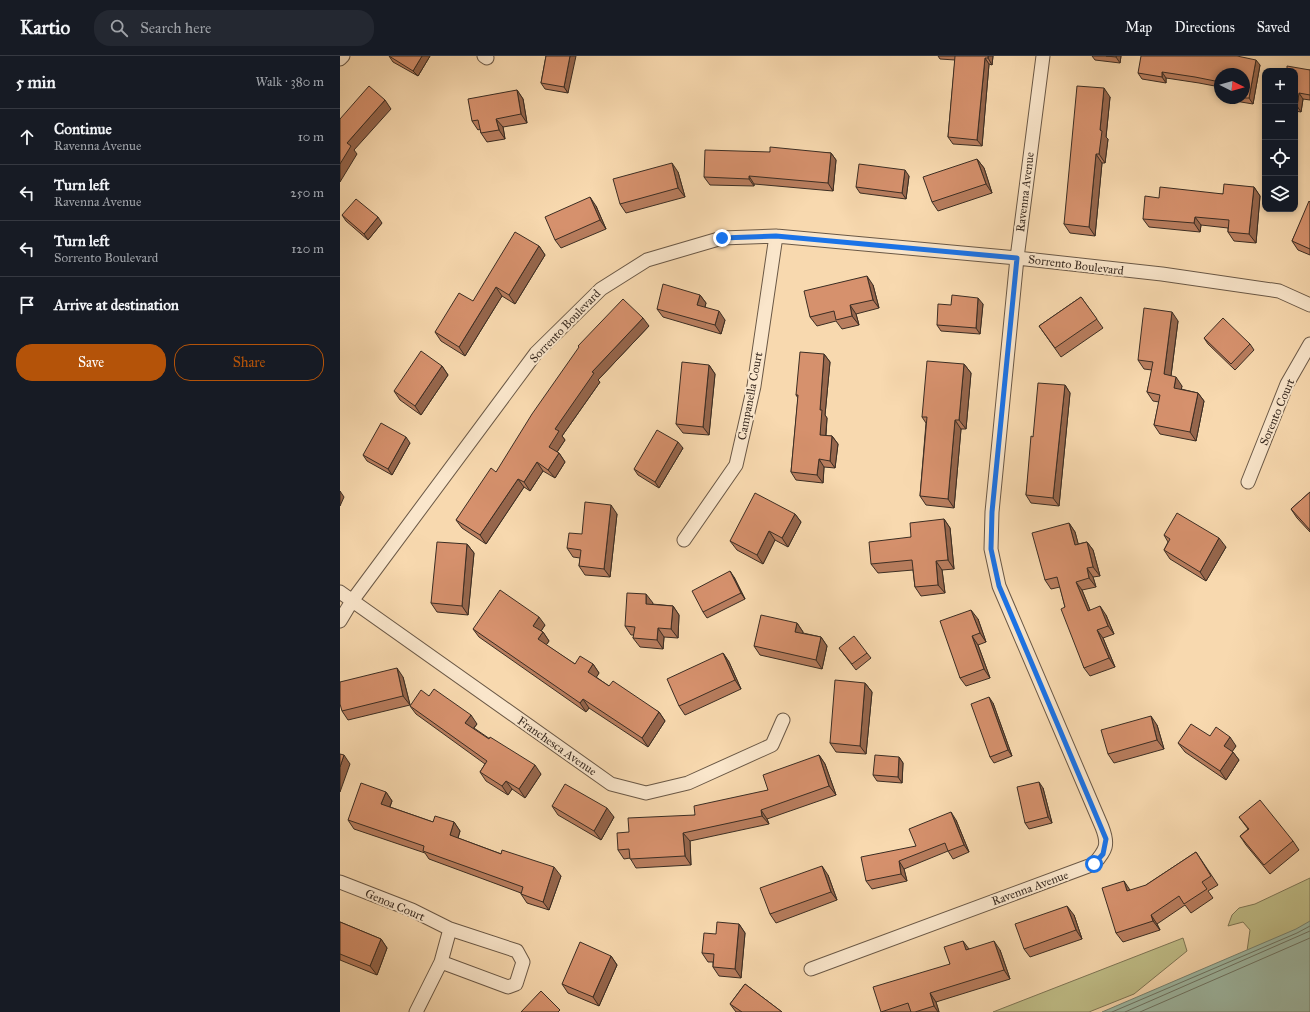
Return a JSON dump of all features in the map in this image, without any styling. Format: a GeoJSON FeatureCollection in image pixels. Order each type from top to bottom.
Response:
{"type":"FeatureCollection","features":[{"type":"Feature","properties":{"kind":"street"},"geometry":{"type":"LineString","coordinates":[[340,59],[343,56]]}},
{"type":"Feature","properties":{"kind":"street","name":"Ravenna Avenue"},"geometry":{"type":"LineString","coordinates":[[811,969],[1094,864],[1103,854],[1106,839],[1102,827],[999,586],[991,549],[992,512],[1017,258],[1043,56]]}},
{"type":"Feature","properties":{"kind":"street","name":"Sorrento Boulevard"},"geometry":{"type":"LineString","coordinates":[[340,620],[352,601],[536,353],[601,289],[647,260],[722,238],[776,236],[1017,258],[1162,274],[1279,291],[1310,305]]}},
{"type":"Feature","properties":{"kind":"street","name":"Campanella Court"},"geometry":{"type":"LineString","coordinates":[[684,540],[736,466],[754,386],[776,236]]}},
{"type":"Feature","properties":{"kind":"street","name":"Sorento Court"},"geometry":{"type":"LineString","coordinates":[[1248,482],[1287,384],[1310,344]]}},
{"type":"Feature","properties":{"kind":"street","name":"Franchesca Avenue"},"geometry":{"type":"LineString","coordinates":[[340,592],[611,784],[646,793],[688,783],[772,745],[783,720]]}},
{"type":"Feature","properties":{"kind":"street","name":"Genoa Court"},"geometry":{"type":"LineString","coordinates":[[340,882],[412,910],[450,929],[517,951],[523,962],[516,984],[508,987],[441,962]]}},
{"type":"Feature","properties":{"kind":"street"},"geometry":{"type":"LineString","coordinates":[[416,1012],[441,962],[450,929]]}},
{"type":"Feature","properties":{"kind":"shaded area"},"geometry":{"type":"Polygon","coordinates":[[[1310,878],[1310,988],[1247,951],[1250,930],[1243,922],[1228,926],[1232,915],[1239,908],[1255,904],[1310,878]]]}},
{"type":"Feature","properties":{"kind":"shaded area"},"geometry":{"type":"Polygon","coordinates":[[[1183,938],[1187,951],[1134,994],[1089,1012],[993,1012],[1183,938]]]}},
{"type":"Feature","properties":{"kind":"water"},"geometry":{"type":"Polygon","coordinates":[[[1310,921],[1310,1012],[1102,1012],[1296,929],[1310,921]]]}},
{"type":"Feature","properties":{"kind":"building"},"geometry":{"type":"Polygon","coordinates":[[[389,56],[422,56],[413,71],[389,56]]]}},
{"type":"Feature","properties":{"kind":"building"},"geometry":{"type":"Polygon","coordinates":[[[546,56],[570,56],[564,87],[541,83],[546,56]]]}},
{"type":"Feature","properties":{"kind":"building"},"geometry":{"type":"Polygon","coordinates":[[[955,56],[988,56],[988,58],[985,58],[977,140],[948,137],[955,56]]]}},
{"type":"Feature","properties":{"kind":"building"},"geometry":{"type":"Polygon","coordinates":[[[1141,56],[1237,56],[1256,60],[1250,93],[1250,68],[1214,68],[1214,81],[1162,72],[1162,77],[1138,73],[1141,56]]]}},
{"type":"Feature","properties":{"kind":"building"},"geometry":{"type":"Polygon","coordinates":[[[1287,66],[1310,70],[1310,95],[1299,93],[1298,100],[1298,68],[1287,68],[1287,66]]]}},
{"type":"Feature","properties":{"kind":"building"},"geometry":{"type":"Polygon","coordinates":[[[369,86],[385,100],[347,143],[351,146],[340,164],[340,119],[369,86]]]}},
{"type":"Feature","properties":{"kind":"building"},"geometry":{"type":"Polygon","coordinates":[[[1077,86],[1104,88],[1100,130],[1102,131],[1099,154],[1096,154],[1089,227],[1064,224],[1077,86]]]}},
{"type":"Feature","properties":{"kind":"building"},"geometry":{"type":"Polygon","coordinates":[[[517,90],[521,114],[496,119],[499,130],[481,133],[478,120],[472,121],[468,99],[517,90]]]}},
{"type":"Feature","properties":{"kind":"building"},"geometry":{"type":"Polygon","coordinates":[[[770,147],[831,153],[828,183],[749,176],[749,179],[704,177],[705,150],[770,152],[770,147]]]}},
{"type":"Feature","properties":{"kind":"building"},"geometry":{"type":"Polygon","coordinates":[[[977,159],[986,184],[932,202],[923,177],[977,159]]]}},
{"type":"Feature","properties":{"kind":"building"},"geometry":{"type":"Polygon","coordinates":[[[672,163],[678,188],[620,204],[613,179],[672,163]]]}},
{"type":"Feature","properties":{"kind":"building"},"geometry":{"type":"Polygon","coordinates":[[[859,164],[905,170],[902,193],[856,187],[859,164]]]}},
{"type":"Feature","properties":{"kind":"building"},"geometry":{"type":"Polygon","coordinates":[[[1224,184],[1254,187],[1249,234],[1228,232],[1229,220],[1195,217],[1194,223],[1143,219],[1145,196],[1159,198],[1160,187],[1223,194],[1224,184]]]}},
{"type":"Feature","properties":{"kind":"building"},"geometry":{"type":"Polygon","coordinates":[[[590,197],[600,220],[555,240],[545,217],[590,197]]]}},
{"type":"Feature","properties":{"kind":"building"},"geometry":{"type":"Polygon","coordinates":[[[356,199],[378,217],[364,234],[342,215],[356,199]]]}},
{"type":"Feature","properties":{"kind":"building"},"geometry":{"type":"Polygon","coordinates":[[[1309,201],[1310,202],[1310,249],[1292,241],[1309,201]]]}},
{"type":"Feature","properties":{"kind":"building"},"geometry":{"type":"Polygon","coordinates":[[[515,232],[539,246],[509,295],[496,287],[459,347],[435,332],[459,293],[473,301],[515,232]]]}},
{"type":"Feature","properties":{"kind":"building"},"geometry":{"type":"Polygon","coordinates":[[[867,276],[873,300],[850,305],[852,316],[836,320],[834,311],[810,317],[804,291],[867,276]]]}},
{"type":"Feature","properties":{"kind":"building"},"geometry":{"type":"Polygon","coordinates":[[[663,284],[700,295],[697,305],[719,311],[715,325],[657,309],[663,284]]]}},
{"type":"Feature","properties":{"kind":"building"},"geometry":{"type":"Polygon","coordinates":[[[952,295],[978,298],[976,328],[937,325],[938,304],[951,305],[952,295]]]}},
{"type":"Feature","properties":{"kind":"building"},"geometry":{"type":"Polygon","coordinates":[[[1081,297],[1097,319],[1055,348],[1039,326],[1081,297]]]}},
{"type":"Feature","properties":{"kind":"building"},"geometry":{"type":"Polygon","coordinates":[[[623,299],[643,318],[592,372],[594,373],[555,429],[559,431],[549,447],[559,453],[548,470],[537,462],[524,482],[518,479],[480,535],[456,520],[491,468],[496,472],[532,414],[579,347],[578,346],[623,299]]]}},
{"type":"Feature","properties":{"kind":"building"},"geometry":{"type":"Polygon","coordinates":[[[1144,308],[1172,312],[1164,374],[1176,377],[1174,388],[1198,393],[1190,432],[1154,425],[1160,395],[1147,392],[1153,362],[1138,360],[1144,308]]]}},
{"type":"Feature","properties":{"kind":"building"},"geometry":{"type":"Polygon","coordinates":[[[1223,318],[1250,344],[1231,364],[1204,338],[1223,318]]]}},
{"type":"Feature","properties":{"kind":"building"},"geometry":{"type":"Polygon","coordinates":[[[421,351],[442,366],[415,406],[394,391],[421,351]]]}},
{"type":"Feature","properties":{"kind":"building"},"geometry":{"type":"Polygon","coordinates":[[[800,352],[824,354],[820,410],[822,410],[820,435],[832,436],[830,461],[819,459],[817,475],[791,472],[798,395],[796,395],[800,352]]]}},
{"type":"Feature","properties":{"kind":"building"},"geometry":{"type":"Polygon","coordinates":[[[927,361],[964,364],[959,420],[955,420],[948,499],[920,496],[927,417],[922,417],[927,361]]]}},
{"type":"Feature","properties":{"kind":"building"},"geometry":{"type":"Polygon","coordinates":[[[682,362],[709,365],[703,427],[676,424],[682,362]]]}},
{"type":"Feature","properties":{"kind":"building"},"geometry":{"type":"Polygon","coordinates":[[[1038,383],[1065,385],[1053,498],[1026,495],[1031,436],[1033,437],[1038,383]]]}},
{"type":"Feature","properties":{"kind":"building"},"geometry":{"type":"Polygon","coordinates":[[[381,423],[406,437],[388,469],[363,455],[381,423]]]}},
{"type":"Feature","properties":{"kind":"building"},"geometry":{"type":"Polygon","coordinates":[[[657,430],[678,442],[655,482],[634,469],[657,430]]]}},
{"type":"Feature","properties":{"kind":"building"},"geometry":{"type":"Polygon","coordinates":[[[1310,492],[1310,530],[1291,509],[1310,492]]]}},
{"type":"Feature","properties":{"kind":"building"},"geometry":{"type":"Polygon","coordinates":[[[755,493],[795,514],[782,538],[769,531],[757,555],[730,541],[755,493]]]}},
{"type":"Feature","properties":{"kind":"building"},"geometry":{"type":"Polygon","coordinates":[[[585,502],[611,505],[604,569],[579,566],[581,550],[567,548],[569,533],[582,534],[585,502]]]}},
{"type":"Feature","properties":{"kind":"building"},"geometry":{"type":"Polygon","coordinates":[[[1177,513],[1219,538],[1200,572],[1164,550],[1170,539],[1164,535],[1177,513]]]}},
{"type":"Feature","properties":{"kind":"building"},"geometry":{"type":"Polygon","coordinates":[[[944,519],[948,560],[936,561],[938,585],[915,587],[912,560],[871,564],[869,542],[911,537],[910,523],[944,519]]]}},
{"type":"Feature","properties":{"kind":"building"},"geometry":{"type":"Polygon","coordinates":[[[1069,523],[1075,545],[1087,542],[1093,567],[1087,568],[1089,578],[1076,582],[1088,611],[1100,606],[1108,626],[1097,630],[1109,658],[1084,668],[1061,609],[1065,607],[1057,577],[1045,580],[1032,533],[1069,523]]]}},
{"type":"Feature","properties":{"kind":"building"},"geometry":{"type":"Polygon","coordinates":[[[437,542],[467,544],[462,606],[431,603],[437,542]]]}},
{"type":"Feature","properties":{"kind":"building"},"geometry":{"type":"Polygon","coordinates":[[[730,571],[741,593],[703,612],[692,591],[730,571]]]}},
{"type":"Feature","properties":{"kind":"building"},"geometry":{"type":"Polygon","coordinates":[[[500,590],[539,617],[533,626],[543,632],[538,639],[575,664],[580,656],[593,664],[588,672],[609,686],[613,681],[659,712],[642,738],[583,699],[580,703],[473,629],[500,590]]]}},
{"type":"Feature","properties":{"kind":"building"},"geometry":{"type":"Polygon","coordinates":[[[627,593],[646,594],[646,604],[673,606],[671,629],[658,628],[657,640],[633,638],[635,627],[625,626],[627,593]]]}},
{"type":"Feature","properties":{"kind":"building"},"geometry":{"type":"Polygon","coordinates":[[[971,610],[980,633],[972,636],[984,669],[960,678],[940,621],[971,610]]]}},
{"type":"Feature","properties":{"kind":"building"},"geometry":{"type":"Polygon","coordinates":[[[761,615],[797,623],[795,632],[821,637],[816,660],[754,646],[761,615]]]}},
{"type":"Feature","properties":{"kind":"building"},"geometry":{"type":"Polygon","coordinates":[[[854,636],[867,653],[852,664],[839,648],[854,636]]]}},
{"type":"Feature","properties":{"kind":"building"},"geometry":{"type":"Polygon","coordinates":[[[723,653],[735,680],[679,706],[667,679],[723,653]]]}},
{"type":"Feature","properties":{"kind":"building"},"geometry":{"type":"Polygon","coordinates":[[[397,668],[403,696],[342,711],[340,704],[340,682],[397,668]]]}},
{"type":"Feature","properties":{"kind":"building"},"geometry":{"type":"Polygon","coordinates":[[[835,680],[865,683],[860,746],[830,743],[835,680]]]}},
{"type":"Feature","properties":{"kind":"building"},"geometry":{"type":"Polygon","coordinates":[[[434,689],[471,715],[465,723],[489,739],[490,737],[535,765],[519,789],[506,781],[502,786],[480,772],[487,761],[410,706],[421,690],[429,696],[434,689]]]}},
{"type":"Feature","properties":{"kind":"building"},"geometry":{"type":"Polygon","coordinates":[[[989,697],[1008,750],[990,757],[971,704],[989,697]]]}},
{"type":"Feature","properties":{"kind":"building"},"geometry":{"type":"Polygon","coordinates":[[[1151,716],[1157,740],[1108,754],[1101,730],[1151,716]]]}},
{"type":"Feature","properties":{"kind":"building"},"geometry":{"type":"Polygon","coordinates":[[[1191,724],[1210,736],[1216,727],[1230,737],[1224,746],[1233,752],[1220,771],[1178,743],[1191,724]]]}},
{"type":"Feature","properties":{"kind":"building"},"geometry":{"type":"Polygon","coordinates":[[[340,754],[344,755],[340,767],[340,754]]]}},
{"type":"Feature","properties":{"kind":"building"},"geometry":{"type":"Polygon","coordinates":[[[819,755],[829,786],[761,810],[762,816],[683,833],[685,856],[630,859],[629,849],[618,850],[617,833],[629,832],[628,818],[695,815],[694,806],[768,790],[763,775],[819,755]]]}},
{"type":"Feature","properties":{"kind":"building"},"geometry":{"type":"Polygon","coordinates":[[[875,755],[899,757],[898,777],[873,775],[875,755]]]}},
{"type":"Feature","properties":{"kind":"building"},"geometry":{"type":"Polygon","coordinates":[[[1039,782],[1048,817],[1025,823],[1017,787],[1039,782]]]}},
{"type":"Feature","properties":{"kind":"building"},"geometry":{"type":"Polygon","coordinates":[[[361,783],[386,792],[381,804],[433,822],[435,816],[454,822],[450,835],[501,854],[502,850],[554,867],[543,902],[521,894],[523,887],[423,851],[424,846],[348,820],[361,783]]]}},
{"type":"Feature","properties":{"kind":"building"},"geometry":{"type":"Polygon","coordinates":[[[565,784],[607,808],[594,831],[552,806],[565,784]]]}},
{"type":"Feature","properties":{"kind":"building"},"geometry":{"type":"Polygon","coordinates":[[[1260,800],[1293,841],[1264,865],[1240,836],[1249,829],[1239,817],[1260,800]]]}},
{"type":"Feature","properties":{"kind":"building"},"geometry":{"type":"Polygon","coordinates":[[[951,812],[964,845],[948,851],[945,843],[899,861],[901,874],[866,881],[861,857],[916,846],[909,829],[951,812]]]}},
{"type":"Feature","properties":{"kind":"building"},"geometry":{"type":"Polygon","coordinates":[[[1196,852],[1211,876],[1202,882],[1207,889],[1184,904],[1179,896],[1151,915],[1153,921],[1116,933],[1102,888],[1124,881],[1127,891],[1146,885],[1196,852]]]}},
{"type":"Feature","properties":{"kind":"building"},"geometry":{"type":"Polygon","coordinates":[[[822,866],[831,892],[770,914],[760,888],[822,866]]]}},
{"type":"Feature","properties":{"kind":"building"},"geometry":{"type":"Polygon","coordinates":[[[1067,906],[1076,930],[1024,949],[1015,924],[1067,906]]]}},
{"type":"Feature","properties":{"kind":"building"},"geometry":{"type":"Polygon","coordinates":[[[340,922],[381,939],[370,966],[340,954],[340,922]]]}},
{"type":"Feature","properties":{"kind":"building"},"geometry":{"type":"Polygon","coordinates":[[[717,922],[739,924],[735,969],[713,967],[714,954],[702,953],[704,933],[716,934],[717,922]]]}},
{"type":"Feature","properties":{"kind":"building"},"geometry":{"type":"Polygon","coordinates":[[[963,941],[966,950],[994,941],[1004,970],[930,993],[934,1006],[911,1012],[908,1003],[881,1012],[873,987],[950,964],[944,947],[963,941]]]}},
{"type":"Feature","properties":{"kind":"building"},"geometry":{"type":"Polygon","coordinates":[[[580,942],[611,956],[593,997],[562,984],[580,942]]]}},
{"type":"Feature","properties":{"kind":"building"},"geometry":{"type":"Polygon","coordinates":[[[745,984],[782,1012],[742,1012],[730,1004],[745,984]]]}},
{"type":"Feature","properties":{"kind":"building"},"geometry":{"type":"Polygon","coordinates":[[[541,991],[560,1010],[558,1012],[521,1012],[541,991]]]}},
{"type":"Feature","properties":{"kind":"route"},"geometry":{"type":"LineString","coordinates":[[722,238],[776,236],[1017,258],[992,512],[991,549],[999,586],[1106,839],[1103,854],[1094,864]]}}]}
